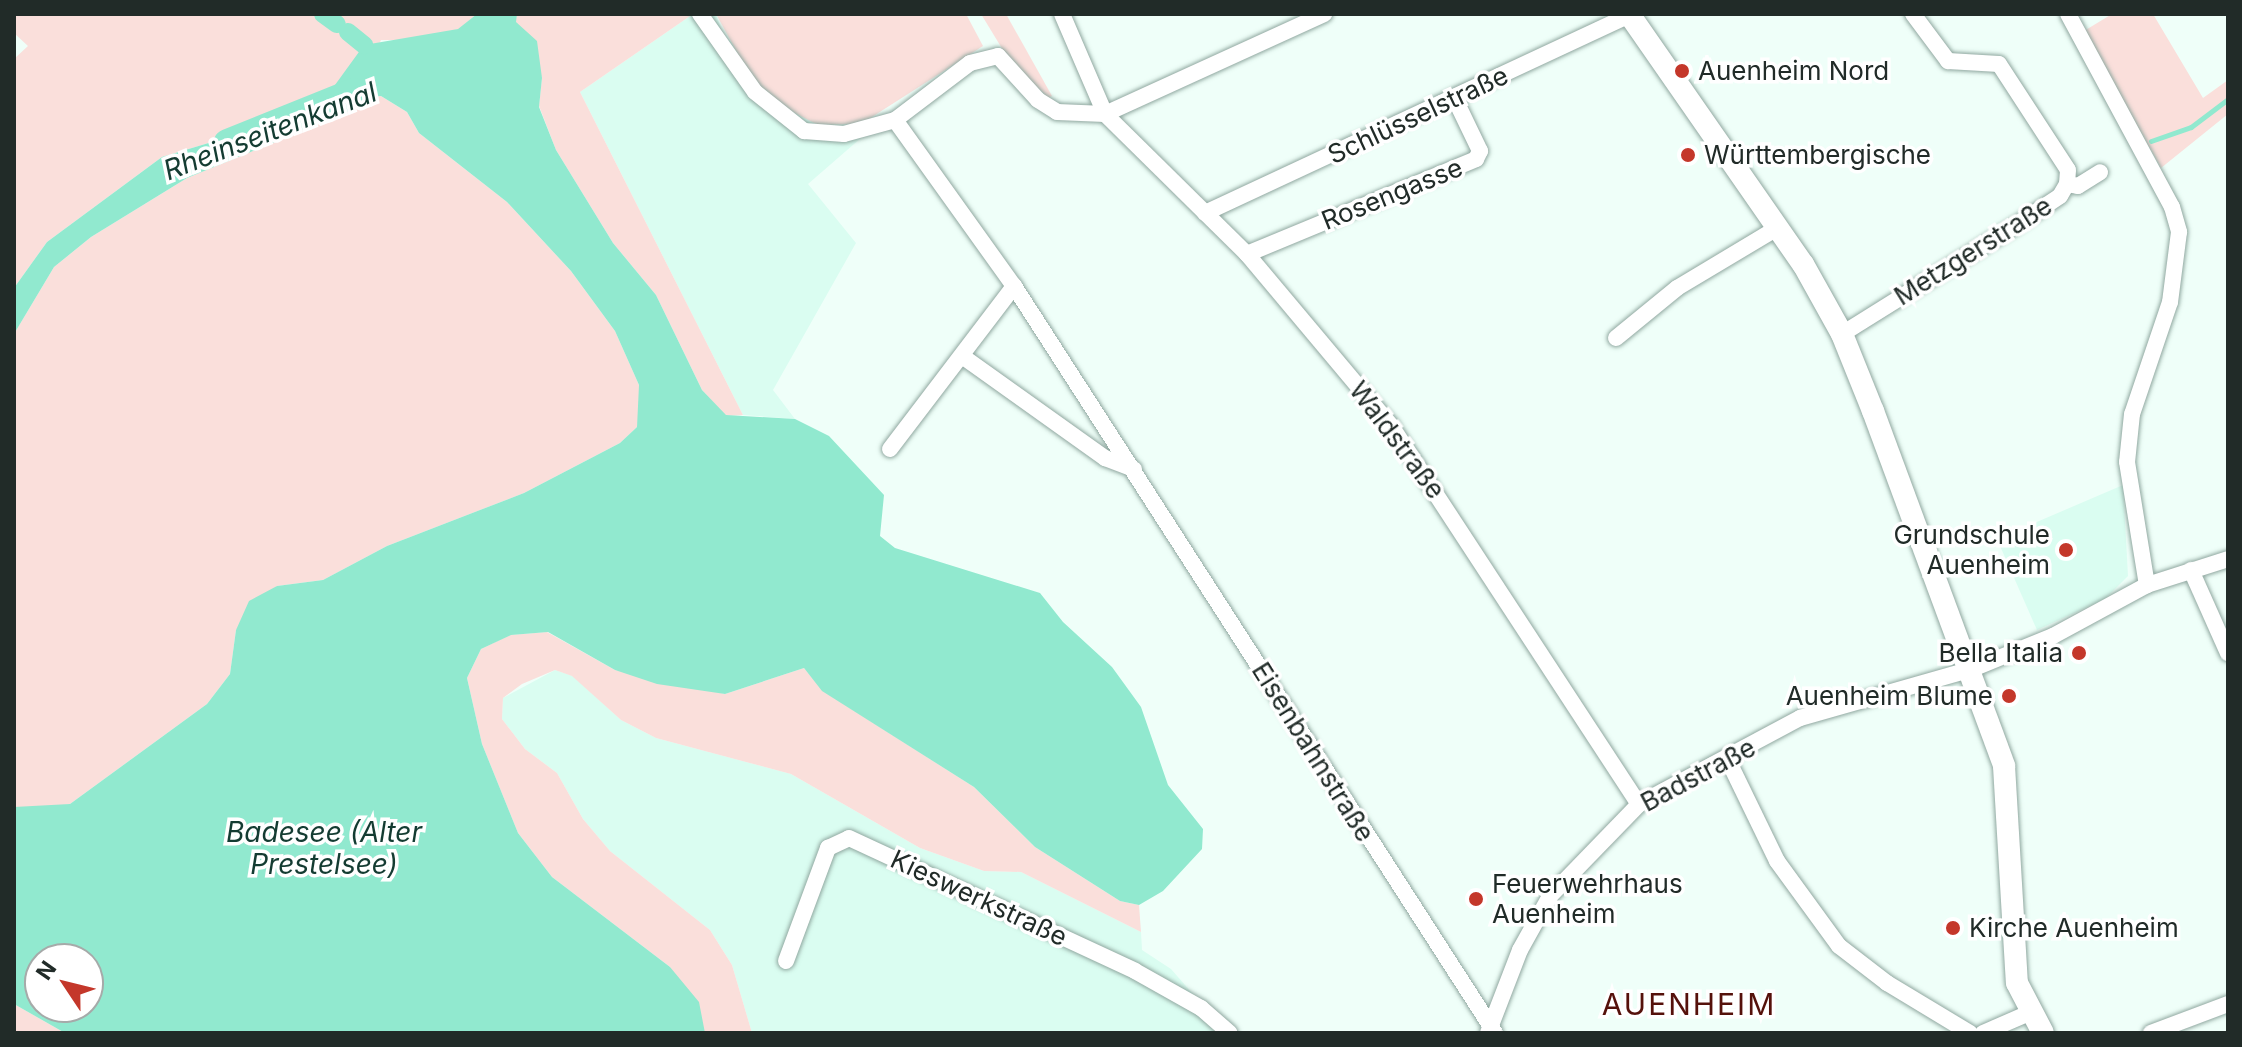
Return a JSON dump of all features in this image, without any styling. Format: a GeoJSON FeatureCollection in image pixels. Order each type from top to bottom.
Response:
{"type":"FeatureCollection","features":[{"type":"Feature","properties":{"kind":"street"},"geometry":{"type":"LineString","coordinates":[[700,14],[755,92],[804,131],[844,134],[895,120],[970,63],[998,56],[1038,100],[1057,112],[1105,114],[1324,14]]}},
{"type":"Feature","properties":{"kind":"street","name":"Waldstraße"},"geometry":{"type":"LineString","coordinates":[[1062,14],[1105,114],[1247,254],[1406,446],[1639,804]]}},
{"type":"Feature","properties":{"kind":"street"},"geometry":{"type":"LineString","coordinates":[[1629,14],[1779,227],[1842,334],[1972,669],[2006,775],[2013,954],[2017,983],[2029,1013],[2043,1033]]}},
{"type":"Feature","properties":{"kind":"street","name":"Schlüsselstraße"},"geometry":{"type":"LineString","coordinates":[[1205,213],[1455,99],[1629,14]]}},
{"type":"Feature","properties":{"kind":"street"},"geometry":{"type":"LineString","coordinates":[[1913,14],[1948,61],[1999,64],[2068,170],[2067,184]]}},
{"type":"Feature","properties":{"kind":"street"},"geometry":{"type":"LineString","coordinates":[[2068,14],[2172,207],[2179,232],[2170,302],[2132,414],[2127,462],[2147,585]]}},
{"type":"Feature","properties":{"kind":"street","name":"Rosengasse"},"geometry":{"type":"LineString","coordinates":[[1247,254],[1476,159],[1480,151],[1455,99]]}},
{"type":"Feature","properties":{"kind":"street","name":"Eisenbahnstraße"},"geometry":{"type":"LineString","coordinates":[[895,120],[1014,286],[1134,469],[1491,1032]]}},
{"type":"Feature","properties":{"kind":"street","name":"Metzgerstraße"},"geometry":{"type":"LineString","coordinates":[[1842,334],[2038,211],[2060,196],[2067,184],[2078,186],[2100,172]]}},
{"type":"Feature","properties":{"kind":"street"},"geometry":{"type":"LineString","coordinates":[[1616,338],[1677,288],[1779,227]]}},
{"type":"Feature","properties":{"kind":"street"},"geometry":{"type":"LineString","coordinates":[[890,449],[1014,286]]}},
{"type":"Feature","properties":{"kind":"street"},"geometry":{"type":"LineString","coordinates":[[962,356],[1105,458],[1134,469]]}},
{"type":"Feature","properties":{"kind":"street","name":"Badstraße"},"geometry":{"type":"LineString","coordinates":[[1491,1032],[1520,950],[1550,896],[1599,840],[1639,804],[1728,760],[1800,718],[1972,669],[2053,636],[2147,585],[2228,559]]}},
{"type":"Feature","properties":{"kind":"street"},"geometry":{"type":"LineString","coordinates":[[2191,570],[2228,653]]}},
{"type":"Feature","properties":{"kind":"street"},"geometry":{"type":"LineString","coordinates":[[1728,760],[1777,861],[1839,946],[1887,983],[1970,1033]]}},
{"type":"Feature","properties":{"kind":"street","name":"Kieswerkstraße"},"geometry":{"type":"LineString","coordinates":[[786,961],[828,848],[849,838],[1135,971],[1201,1008],[1230,1033]]}},
{"type":"Feature","properties":{"kind":"street"},"geometry":{"type":"LineString","coordinates":[[2151,1033],[2228,1004]]}},
{"type":"Feature","properties":{"kind":"street"},"geometry":{"type":"LineString","coordinates":[[1983,1033],[2029,1013]]}},
{"type":"Feature","properties":{"kind":"shaded area"},"geometry":{"type":"Polygon","coordinates":[[[14,14],[477,14],[459,29],[410,40],[381,40],[347,112],[361,98],[381,96],[407,112],[419,133],[507,202],[571,271],[615,331],[639,385],[641,406],[637,427],[620,443],[524,493],[387,546],[323,580],[277,586],[236,630],[230,674],[207,704],[70,804],[40,810],[14,807],[14,334],[54,267],[91,237],[187,178],[274,142],[265,126],[162,157],[47,242],[14,288],[14,59],[28,46],[14,33],[14,14]]]}},
{"type":"Feature","properties":{"kind":"shaded area"},"geometry":{"type":"Polygon","coordinates":[[[517,14],[693,14],[580,92],[743,415],[726,416],[702,390],[656,295],[613,243],[556,150],[539,106],[542,78],[515,22],[517,14]]]}},
{"type":"Feature","properties":{"kind":"shaded area"},"geometry":{"type":"Polygon","coordinates":[[[693,14],[716,14],[724,37],[861,124],[861,138],[808,184],[856,243],[773,390],[795,419],[743,415],[580,92],[693,14]]]}},
{"type":"Feature","properties":{"kind":"shaded area"},"geometry":{"type":"Polygon","coordinates":[[[716,14],[966,14],[983,46],[861,124],[818,125],[783,107],[751,78],[716,14]]]}},
{"type":"Feature","properties":{"kind":"shaded area"},"geometry":{"type":"Polygon","coordinates":[[[981,14],[1006,14],[1052,96],[1048,98],[1006,55],[981,14]]]}},
{"type":"Feature","properties":{"kind":"shaded area"},"geometry":{"type":"Polygon","coordinates":[[[2112,14],[2153,14],[2203,98],[2228,80],[2228,114],[2161,168],[2084,31],[2112,14]]]}},
{"type":"Feature","properties":{"kind":"shaded area","name":"Grundschule Auenheim"},"geometry":{"type":"Polygon","coordinates":[[[2123,485],[2128,576],[2105,599],[2037,630],[1997,539],[2123,485]]]}},
{"type":"Feature","properties":{"kind":"shaded area"},"geometry":{"type":"Polygon","coordinates":[[[547,632],[615,670],[725,694],[804,668],[823,691],[974,787],[1035,847],[1120,901],[1139,905],[1141,932],[1021,872],[984,871],[920,848],[791,774],[656,738],[621,720],[572,676],[555,670],[522,684],[503,698],[502,719],[525,749],[557,773],[583,819],[610,851],[710,930],[732,965],[752,1033],[705,1033],[670,967],[552,877],[518,833],[482,744],[467,678],[481,649],[510,635],[547,632]]]}},
{"type":"Feature","properties":{"kind":"shaded area"},"geometry":{"type":"Polygon","coordinates":[[[555,670],[573,676],[621,720],[656,738],[791,774],[920,848],[984,871],[1021,872],[1141,932],[1142,950],[1171,969],[1227,1033],[752,1033],[732,965],[710,930],[610,851],[583,819],[557,773],[525,749],[502,719],[503,698],[555,670]]]}},
{"type":"Feature","properties":{"kind":"shaded area"},"geometry":{"type":"Polygon","coordinates":[[[14,1004],[24,1010],[24,1023],[47,1023],[65,1033],[14,1033],[14,1004]]]}},
{"type":"Feature","properties":{"kind":"water","name":"Badesee (Alter Prestelsee)"},"geometry":{"type":"Polygon","coordinates":[[[477,14],[517,14],[516,22],[537,41],[542,78],[539,107],[556,150],[613,243],[656,295],[702,390],[726,415],[795,419],[829,436],[884,495],[880,536],[895,548],[1040,593],[1063,622],[1112,667],[1141,707],[1168,785],[1203,829],[1202,849],[1163,891],[1139,905],[1120,901],[1035,847],[974,787],[822,691],[804,668],[725,694],[657,684],[615,670],[548,632],[511,635],[481,649],[467,678],[482,744],[518,833],[552,877],[670,967],[699,1002],[705,1033],[65,1033],[47,1023],[104,1023],[104,943],[24,943],[24,1010],[14,1004],[14,807],[70,804],[207,704],[230,674],[236,630],[249,601],[277,586],[323,580],[387,546],[524,493],[620,443],[637,427],[639,385],[615,331],[571,271],[507,202],[419,133],[407,112],[381,96],[361,98],[330,122],[319,107],[364,45],[458,29],[477,14]]]}},
{"type":"Feature","properties":{"kind":"water"},"geometry":{"type":"Polygon","coordinates":[[[265,126],[275,142],[187,178],[91,237],[54,267],[14,334],[14,288],[47,242],[162,157],[265,126]]]}},
{"type":"Feature","properties":{"kind":"waterway"},"geometry":{"type":"LineString","coordinates":[[323,14],[337,24]]}},
{"type":"Feature","properties":{"kind":"waterway"},"geometry":{"type":"LineString","coordinates":[[348,32],[364,45]]}},
{"type":"Feature","properties":{"kind":"waterway","name":"Rheinseitenkanal"},"geometry":{"type":"LineString","coordinates":[[228,144],[354,93]]}},
{"type":"Feature","properties":{"kind":"waterway"},"geometry":{"type":"LineString","coordinates":[[2151,141],[2191,127],[2228,99]]}},
{"type":"Feature","properties":{"kind":"place","name":"Auenheim Nord"},"geometry":{"type":"Point","coordinates":[1682,71]}},
{"type":"Feature","properties":{"kind":"place","name":"Württembergische"},"geometry":{"type":"Point","coordinates":[1688,155]}},
{"type":"Feature","properties":{"kind":"place","name":"Grundschule Auenheim"},"geometry":{"type":"Point","coordinates":[2066,550]}},
{"type":"Feature","properties":{"kind":"place","name":"Bella Italia"},"geometry":{"type":"Point","coordinates":[2079,653]}},
{"type":"Feature","properties":{"kind":"place","name":"Auenheim Blume"},"geometry":{"type":"Point","coordinates":[2009,696]}},
{"type":"Feature","properties":{"kind":"place","name":"Feuerwehrhaus Auenheim"},"geometry":{"type":"Point","coordinates":[1476,899]}},
{"type":"Feature","properties":{"kind":"place","name":"Kirche Auenheim"},"geometry":{"type":"Point","coordinates":[1953,928]}},
{"type":"Feature","properties":{"kind":"district","name":"AUENHEIM"},"geometry":{"type":"Point","coordinates":[1689,1004]}}]}
